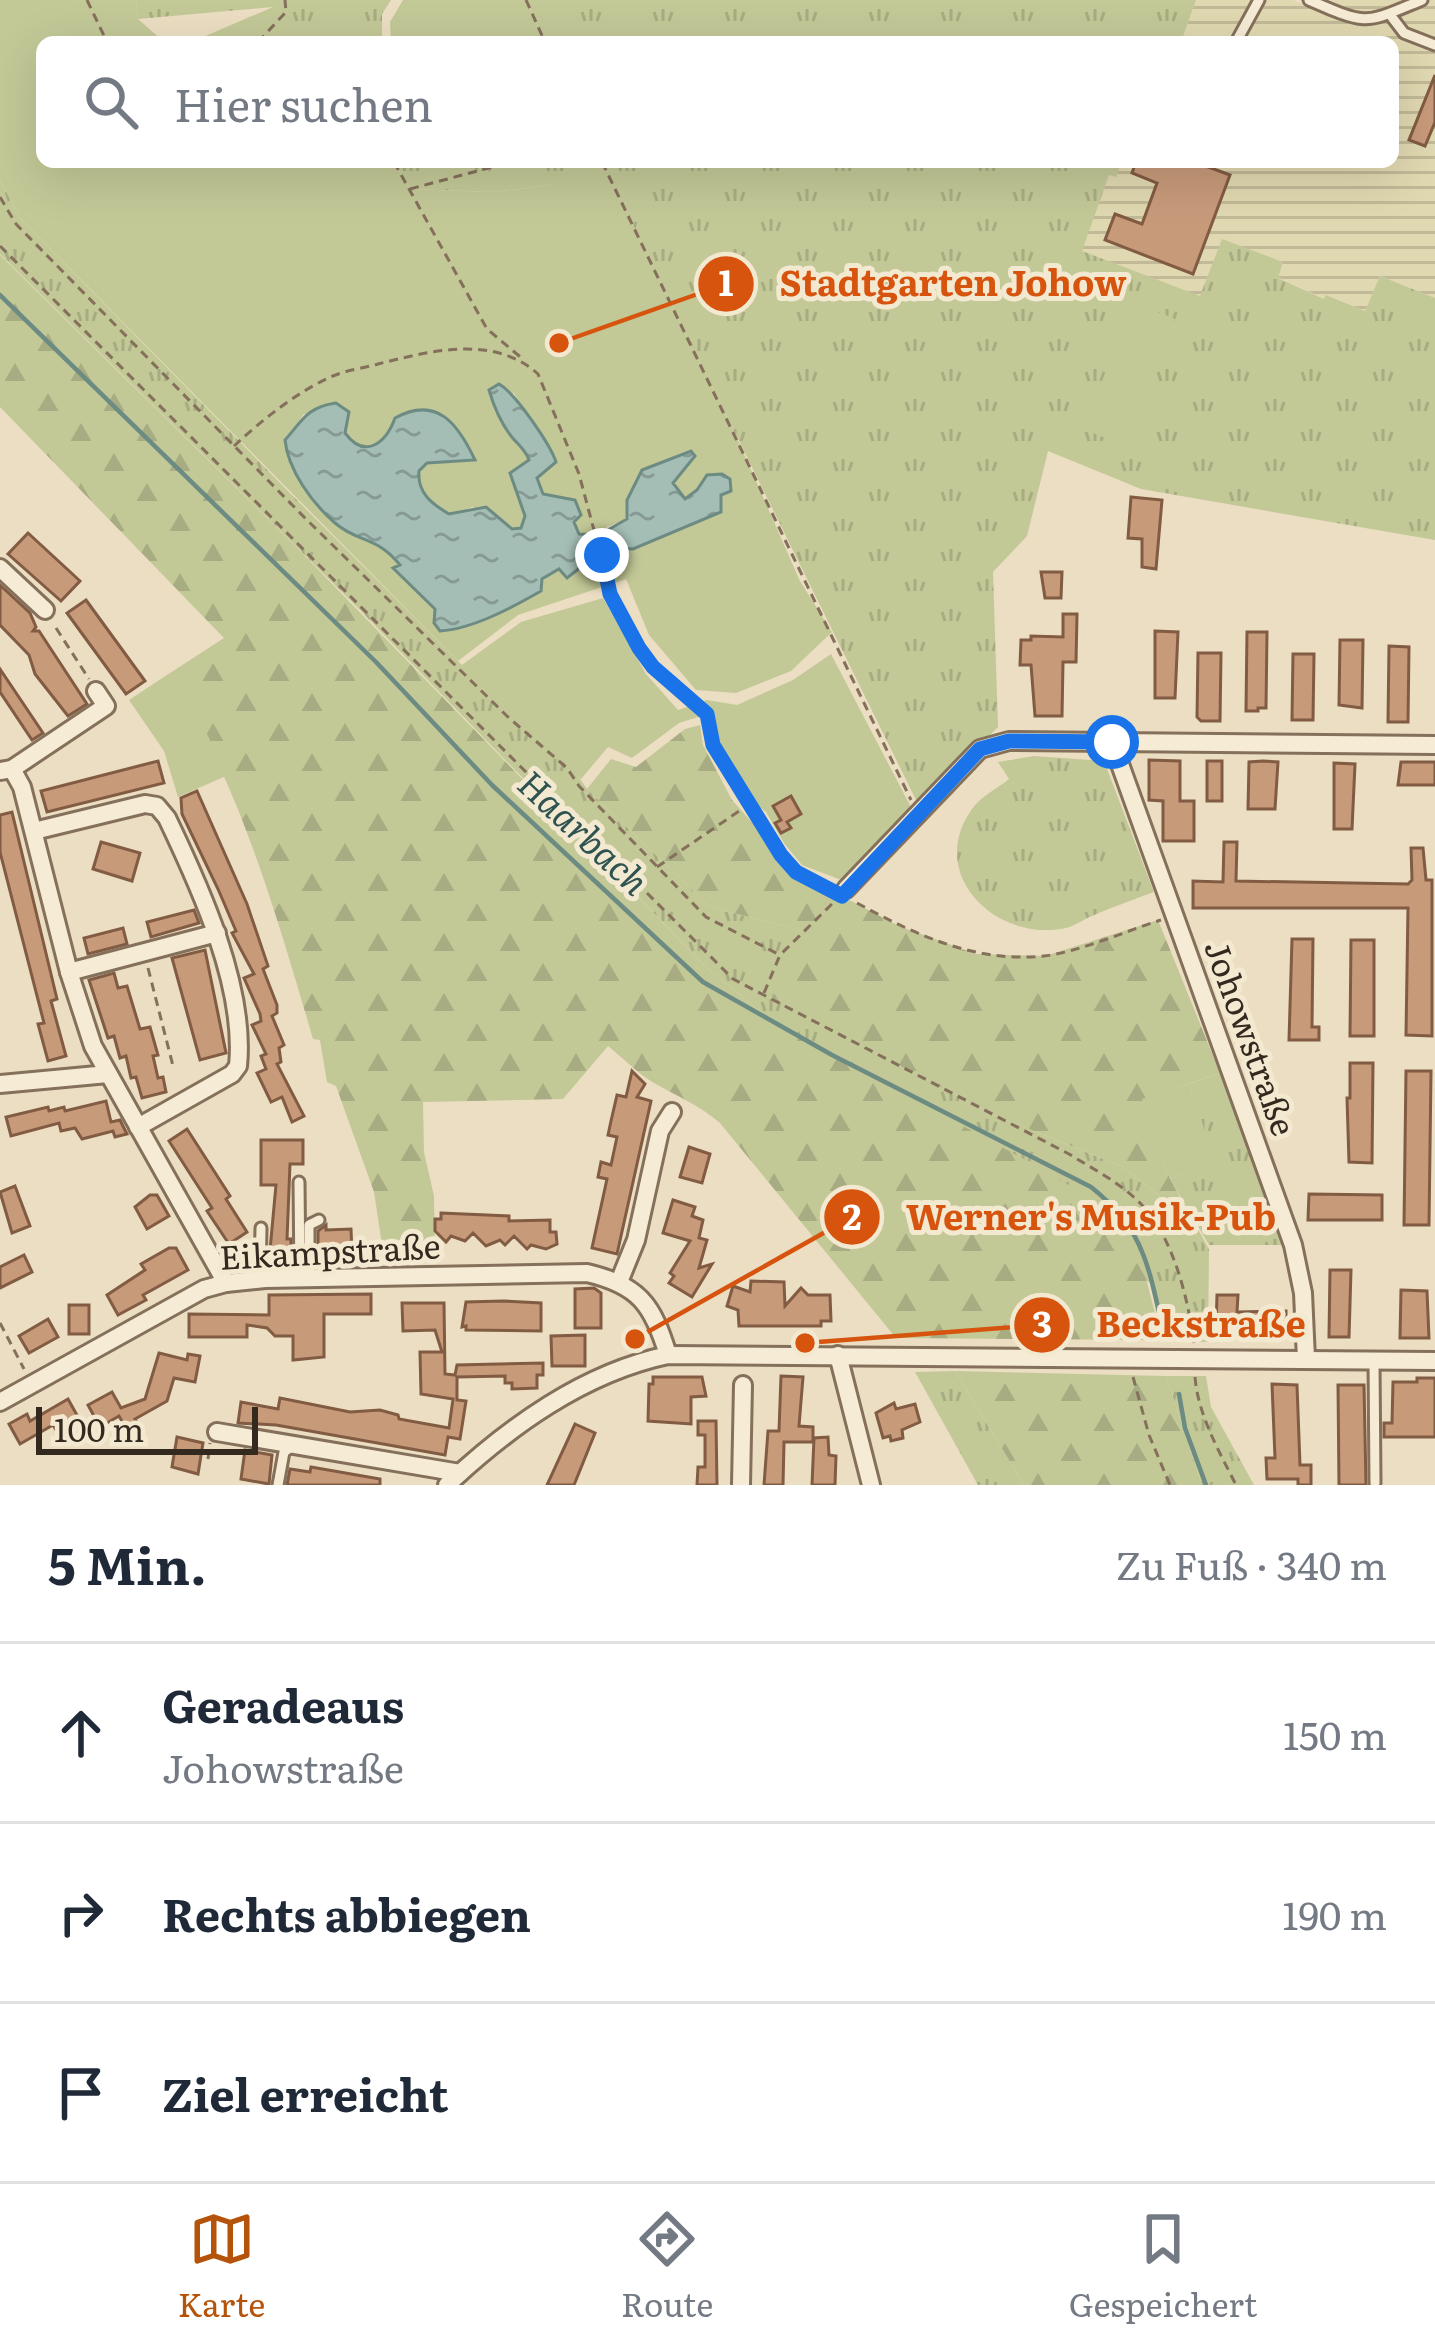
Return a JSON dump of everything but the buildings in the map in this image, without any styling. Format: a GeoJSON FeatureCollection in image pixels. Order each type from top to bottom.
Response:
{"type":"FeatureCollection","features":[{"type":"Feature","properties":{"kind":"street"},"geometry":{"type":"LineString","coordinates":[[0,568],[44,610]]}},
{"type":"Feature","properties":{"kind":"street"},"geometry":{"type":"LineString","coordinates":[[96,691],[106,706],[6,770],[22,787],[93,1046],[226,1283]]}},
{"type":"Feature","properties":{"kind":"street"},"geometry":{"type":"LineString","coordinates":[[844,892],[980,749],[1009,741],[1435,746]]}},
{"type":"Feature","properties":{"kind":"street","name":"Johowstraße"},"geometry":{"type":"LineString","coordinates":[[1112,742],[1293,1245],[1304,1293],[1306,1359]]}},
{"type":"Feature","properties":{"kind":"street"},"geometry":{"type":"LineString","coordinates":[[34,831],[145,803],[157,806],[208,904],[233,1003],[238,1066],[232,1074],[138,1127]]}},
{"type":"Feature","properties":{"kind":"street"},"geometry":{"type":"LineString","coordinates":[[69,971],[217,933]]}},
{"type":"Feature","properties":{"kind":"street"},"geometry":{"type":"LineString","coordinates":[[0,1084],[108,1074]]}},
{"type":"Feature","properties":{"kind":"street"},"geometry":{"type":"LineString","coordinates":[[668,1355],[655,1316],[642,1298],[619,1282],[636,1240],[660,1131],[672,1112]]}},
{"type":"Feature","properties":{"kind":"street","name":"Eikampstraße"},"geometry":{"type":"LineString","coordinates":[[0,1402],[204,1289],[226,1283],[587,1273],[619,1282]]}},
{"type":"Feature","properties":{"kind":"street"},"geometry":{"type":"LineString","coordinates":[[217,1432],[453,1479],[506,1434],[583,1386],[640,1361],[668,1355],[1435,1361]]}},
{"type":"Feature","properties":{"kind":"street"},"geometry":{"type":"LineString","coordinates":[[838,1355],[871,1485]]}},
{"type":"Feature","properties":{"kind":"street"},"geometry":{"type":"LineString","coordinates":[[741,1485],[743,1384]]}},
{"type":"Feature","properties":{"kind":"lane"},"geometry":{"type":"LineString","coordinates":[[1239,36],[1259,0]]}},
{"type":"Feature","properties":{"kind":"lane"},"geometry":{"type":"LineString","coordinates":[[1309,0],[1364,20],[1391,16],[1422,0]]}},
{"type":"Feature","properties":{"kind":"lane"},"geometry":{"type":"LineString","coordinates":[[1391,16],[1404,33],[1435,45]]}},
{"type":"Feature","properties":{"kind":"lane"},"geometry":{"type":"LineString","coordinates":[[298,1182],[305,1278]]}},
{"type":"Feature","properties":{"kind":"lane"},"geometry":{"type":"LineString","coordinates":[[305,1278],[309,1225],[319,1220]]}},
{"type":"Feature","properties":{"kind":"lane"},"geometry":{"type":"LineString","coordinates":[[260,1279],[261,1228]]}},
{"type":"Feature","properties":{"kind":"lane"},"geometry":{"type":"LineString","coordinates":[[1374,1360],[1375,1483]]}},
{"type":"Feature","properties":{"kind":"lane"},"geometry":{"type":"LineString","coordinates":[[278,1485],[284,1452],[291,1447]]}},
{"type":"Feature","properties":{"kind":"path"},"geometry":{"type":"LineString","coordinates":[[87,0],[104,36]]}},
{"type":"Feature","properties":{"kind":"path"},"geometry":{"type":"LineString","coordinates":[[264,36],[286,12],[285,0]]}},
{"type":"Feature","properties":{"kind":"path"},"geometry":{"type":"LineString","coordinates":[[526,0],[542,36]]}},
{"type":"Feature","properties":{"kind":"path"},"geometry":{"type":"LineString","coordinates":[[398,168],[488,329],[538,374],[579,474],[610,594],[639,648],[653,667],[707,714],[713,745],[796,872],[844,892],[899,926],[976,954],[1046,956],[1174,916]]}},
{"type":"Feature","properties":{"kind":"path"},"geometry":{"type":"LineString","coordinates":[[410,189],[489,168]]}},
{"type":"Feature","properties":{"kind":"path"},"geometry":{"type":"LineString","coordinates":[[605,168],[917,813]]}},
{"type":"Feature","properties":{"kind":"path"},"geometry":{"type":"LineString","coordinates":[[0,196],[16,224],[508,717],[567,768],[706,916],[780,956]]}},
{"type":"Feature","properties":{"kind":"path"},"geometry":{"type":"LineString","coordinates":[[0,246],[733,979],[1069,1154],[1142,1205],[1166,1241],[1180,1281],[1194,1338],[1197,1393],[1235,1485]]}},
{"type":"Feature","properties":{"kind":"path"},"geometry":{"type":"LineString","coordinates":[[235,446],[256,425],[334,375],[446,349],[487,350],[525,362]]}},
{"type":"Feature","properties":{"kind":"path"},"geometry":{"type":"LineString","coordinates":[[56,628],[96,691]]}},
{"type":"Feature","properties":{"kind":"path"},"geometry":{"type":"LineString","coordinates":[[657,867],[750,804]]}},
{"type":"Feature","properties":{"kind":"path"},"geometry":{"type":"LineString","coordinates":[[764,993],[780,956],[844,892]]}},
{"type":"Feature","properties":{"kind":"path"},"geometry":{"type":"LineString","coordinates":[[144,952],[173,1066]]}},
{"type":"Feature","properties":{"kind":"path"},"geometry":{"type":"LineString","coordinates":[[0,1323],[33,1383]]}},
{"type":"Feature","properties":{"kind":"path"},"geometry":{"type":"LineString","coordinates":[[1128,1358],[1170,1485]]}},
{"type":"Feature","properties":{"kind":"shaded area"},"geometry":{"type":"Polygon","coordinates":[[[1196,0],[1293,0],[1352,25],[1381,24],[1405,13],[1409,2],[1379,12],[1354,12],[1330,0],[1435,0],[1435,298],[1380,276],[1365,311],[1277,277],[1283,262],[1222,240],[1201,297],[1081,251],[1109,175],[1116,176],[1119,168],[1399,168],[1399,36],[1183,36],[1196,0]]]}},
{"type":"Feature","properties":{"kind":"green space"},"geometry":{"type":"Polygon","coordinates":[[[0,0],[136,0],[138,19],[157,36],[36,36],[36,168],[398,168],[410,189],[492,192],[545,186],[605,168],[733,429],[800,581],[832,632],[791,671],[736,693],[696,690],[649,635],[626,579],[518,615],[458,661],[21,219],[0,180],[0,0]],[[513,392],[512,438],[529,460],[510,473],[525,516],[521,528],[512,530],[473,507],[450,514],[423,492],[420,471],[438,461],[447,418],[421,408],[384,439],[364,445],[345,433],[348,412],[304,414],[285,440],[337,525],[384,546],[435,609],[485,615],[504,611],[560,569],[566,577],[586,563],[594,547],[633,549],[721,512],[721,494],[702,480],[684,499],[672,482],[695,456],[690,451],[642,470],[627,500],[627,519],[599,535],[579,535],[575,500],[542,494],[536,478],[556,462],[513,392]]]}},
{"type":"Feature","properties":{"kind":"green space"},"geometry":{"type":"Polygon","coordinates":[[[136,0],[391,0],[382,14],[382,36],[205,36],[273,7],[138,19],[136,0]]]}},
{"type":"Feature","properties":{"kind":"green space"},"geometry":{"type":"Polygon","coordinates":[[[403,0],[526,0],[542,36],[391,36],[390,22],[403,0]]]}},
{"type":"Feature","properties":{"kind":"green space"},"geometry":{"type":"Polygon","coordinates":[[[526,0],[1196,0],[1183,36],[542,36],[526,0]]]}},
{"type":"Feature","properties":{"kind":"green space"},"geometry":{"type":"Polygon","coordinates":[[[398,168],[601,168],[545,186],[492,192],[410,189],[398,168]]]}},
{"type":"Feature","properties":{"kind":"green space"},"geometry":{"type":"Polygon","coordinates":[[[604,168],[1120,168],[1116,177],[1109,175],[1082,251],[1200,296],[1222,239],[1283,262],[1278,278],[1365,311],[1380,276],[1435,298],[1435,540],[1141,489],[1048,451],[1027,536],[993,572],[998,727],[919,806],[604,168]]]}},
{"type":"Feature","properties":{"kind":"green space"},"geometry":{"type":"Polygon","coordinates":[[[0,180],[21,219],[462,665],[569,763],[587,789],[710,907],[805,931],[780,955],[765,993],[989,1113],[1121,1166],[1158,1195],[1209,1249],[1208,1342],[1162,1340],[1150,1283],[771,1021],[705,966],[355,605],[0,254],[0,180]]]}},
{"type":"Feature","properties":{"kind":"green space"},"geometry":{"type":"Polygon","coordinates":[[[0,255],[298,549],[705,966],[771,1021],[1108,1209],[1135,1236],[1162,1340],[896,1338],[720,1123],[648,1079],[608,1046],[563,1099],[423,1102],[424,1152],[434,1196],[435,1258],[384,1258],[374,1192],[336,1086],[327,1082],[320,1040],[313,1039],[254,851],[217,760],[170,673],[224,638],[0,407],[0,255]]]}},
{"type":"Feature","properties":{"kind":"green space"},"geometry":{"type":"Polygon","coordinates":[[[1105,267],[1120,273],[1126,288],[1120,303],[1105,309],[1090,303],[1084,288],[1090,273],[1105,267]]]}},
{"type":"Feature","properties":{"kind":"green space"},"geometry":{"type":"Polygon","coordinates":[[[1133,302],[1175,319],[1125,446],[1083,429],[1133,302]]]}},
{"type":"Feature","properties":{"kind":"green space"},"geometry":{"type":"Polygon","coordinates":[[[603,598],[646,674],[678,710],[707,700],[737,705],[793,680],[831,654],[914,813],[844,881],[802,865],[766,812],[753,802],[720,743],[714,712],[679,723],[632,758],[608,747],[581,779],[462,665],[521,622],[603,598]]]}},
{"type":"Feature","properties":{"kind":"green space"},"geometry":{"type":"Polygon","coordinates":[[[170,673],[204,727],[226,776],[178,797],[164,751],[129,700],[170,673]]]}},
{"type":"Feature","properties":{"kind":"green space"},"geometry":{"type":"Polygon","coordinates":[[[700,725],[703,745],[732,800],[796,872],[899,926],[976,954],[1045,956],[1158,920],[1220,1073],[1143,1100],[1170,1179],[1209,1249],[1158,1195],[1121,1166],[989,1113],[764,993],[780,955],[804,931],[710,907],[587,789],[611,759],[636,767],[685,729],[700,725]]]}},
{"type":"Feature","properties":{"kind":"green space"},"geometry":{"type":"Polygon","coordinates":[[[1034,756],[1104,761],[1154,892],[1069,927],[1040,930],[1016,925],[975,899],[957,858],[960,834],[975,805],[1009,779],[998,762],[1034,756]]]}},
{"type":"Feature","properties":{"kind":"green space"},"geometry":{"type":"Polygon","coordinates":[[[1220,1073],[1285,1245],[1209,1245],[1170,1179],[1215,1164],[1189,1084],[1220,1073]]]}},
{"type":"Feature","properties":{"kind":"green space"},"geometry":{"type":"Polygon","coordinates":[[[1189,1084],[1216,1164],[1170,1179],[1142,1099],[1189,1084]]]}},
{"type":"Feature","properties":{"kind":"green space"},"geometry":{"type":"Polygon","coordinates":[[[955,1371],[1024,1485],[978,1485],[915,1372],[955,1371]]]}},
{"type":"Feature","properties":{"kind":"green space"},"geometry":{"type":"Polygon","coordinates":[[[955,1371],[1166,1376],[1202,1485],[1024,1485],[955,1371]]]}},
{"type":"Feature","properties":{"kind":"green space"},"geometry":{"type":"Polygon","coordinates":[[[1166,1376],[1206,1376],[1211,1407],[1254,1485],[1202,1485],[1166,1376]]]}},
{"type":"Feature","properties":{"kind":"water"},"geometry":{"type":"Polygon","coordinates":[[[499,384],[522,408],[552,454],[556,462],[537,478],[543,494],[575,500],[581,515],[574,522],[579,534],[599,535],[627,519],[627,500],[642,470],[691,451],[695,456],[673,483],[685,499],[707,475],[722,474],[730,479],[731,491],[721,495],[721,512],[633,549],[594,547],[586,563],[567,578],[559,569],[542,579],[541,591],[518,604],[479,622],[440,631],[434,623],[435,609],[393,568],[400,565],[392,556],[343,529],[318,506],[296,474],[285,440],[312,411],[336,403],[349,412],[345,433],[367,447],[386,435],[395,418],[423,410],[434,412],[453,425],[475,460],[427,463],[419,471],[427,497],[449,514],[486,507],[512,529],[521,528],[525,516],[510,473],[529,460],[496,409],[489,390],[499,384]]]}},
{"type":"Feature","properties":{"kind":"waterway","name":"Haarbach"},"geometry":{"type":"LineString","coordinates":[[0,295],[376,662],[492,785],[703,982],[832,1055],[1091,1187],[1109,1203],[1141,1250],[1163,1329]]}},
{"type":"Feature","properties":{"kind":"waterway"},"geometry":{"type":"LineString","coordinates":[[1179,1394],[1185,1428],[1206,1485]]}},
{"type":"Feature","properties":{"kind":"place","name":"Stadtgarten Johow"},"geometry":{"type":"Point","coordinates":[559,343]}},
{"type":"Feature","properties":{"kind":"place","name":"Werner's Musik-Pub"},"geometry":{"type":"Point","coordinates":[635,1339]}},
{"type":"Feature","properties":{"kind":"place","name":"Beckstraße"},"geometry":{"type":"Point","coordinates":[805,1343]}},
{"type":"Feature","properties":{"kind":"route"},"geometry":{"type":"LineString","coordinates":[[602,555],[610,594],[639,648],[653,667],[707,714],[713,745],[781,855],[796,872],[842,896],[980,749],[1009,741],[1112,742]]}}]}
